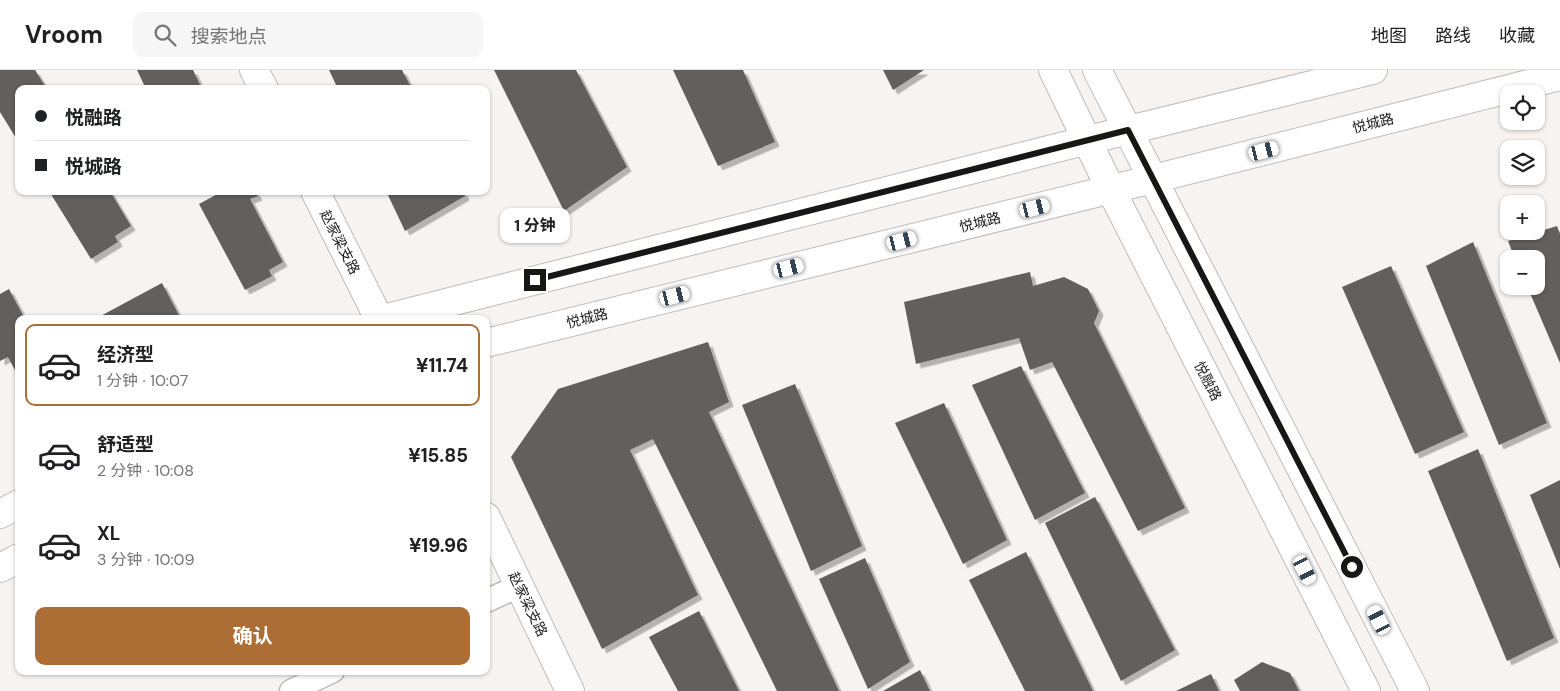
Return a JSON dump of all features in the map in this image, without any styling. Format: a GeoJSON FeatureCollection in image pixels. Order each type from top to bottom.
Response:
{"type":"FeatureCollection","features":[{"type":"Feature","properties":{"kind":"main road"},"geometry":{"type":"LineString","coordinates":[[254,70],[262,85]]}},
{"type":"Feature","properties":{"kind":"main road","name":"悦融路"},"geometry":{"type":"LineString","coordinates":[[1053,70],[1088,140],[1110,190],[1366,691]]}},
{"type":"Feature","properties":{"kind":"main road"},"geometry":{"type":"LineString","coordinates":[[1097,70],[1415,691]]}},
{"type":"Feature","properties":{"kind":"main road"},"geometry":{"type":"LineString","coordinates":[[397,315],[1373,70]]}},
{"type":"Feature","properties":{"kind":"main road","name":"悦城路"},"geometry":{"type":"LineString","coordinates":[[490,342],[1110,190],[1560,76]]}},
{"type":"Feature","properties":{"kind":"main road","name":"赵家梁支路"},"geometry":{"type":"LineString","coordinates":[[317,195],[379,315]]}},
{"type":"Feature","properties":{"kind":"main road"},"geometry":{"type":"LineString","coordinates":[[0,514],[15,506]]}},
{"type":"Feature","properties":{"kind":"main road","name":"赵家梁支路"},"geometry":{"type":"LineString","coordinates":[[490,525],[570,691]]}},
{"type":"Feature","properties":{"kind":"main road"},"geometry":{"type":"LineString","coordinates":[[0,568],[15,560]]}},
{"type":"Feature","properties":{"kind":"street"},"geometry":{"type":"LineString","coordinates":[[490,599],[519,586]]}},
{"type":"Feature","properties":{"kind":"street"},"geometry":{"type":"LineString","coordinates":[[291,691],[325,675]]}},
{"type":"Feature","properties":{"kind":"building"},"geometry":{"type":"Polygon","coordinates":[[[0,70],[35,70],[44,85],[15,85],[15,136],[0,112],[0,70]]]}},
{"type":"Feature","properties":{"kind":"building"},"geometry":{"type":"Polygon","coordinates":[[[137,70],[193,70],[200,85],[144,85],[137,70]]]}},
{"type":"Feature","properties":{"kind":"building"},"geometry":{"type":"Polygon","coordinates":[[[329,70],[402,70],[410,85],[336,85],[329,70]]]}},
{"type":"Feature","properties":{"kind":"building"},"geometry":{"type":"Polygon","coordinates":[[[494,70],[576,70],[627,167],[564,211],[494,70]]]}},
{"type":"Feature","properties":{"kind":"building"},"geometry":{"type":"Polygon","coordinates":[[[673,70],[743,70],[775,142],[718,166],[673,70]]]}},
{"type":"Feature","properties":{"kind":"building"},"geometry":{"type":"Polygon","coordinates":[[[883,70],[924,70],[893,90],[883,70]]]}},
{"type":"Feature","properties":{"kind":"building"},"geometry":{"type":"Polygon","coordinates":[[[51,195],[112,195],[131,226],[115,236],[118,242],[91,259],[51,195]]]}},
{"type":"Feature","properties":{"kind":"building"},"geometry":{"type":"Polygon","coordinates":[[[216,195],[257,195],[250,199],[283,262],[269,270],[272,276],[245,290],[199,204],[216,195]]]}},
{"type":"Feature","properties":{"kind":"building"},"geometry":{"type":"Polygon","coordinates":[[[388,195],[465,195],[465,196],[405,231],[388,195]]]}},
{"type":"Feature","properties":{"kind":"building"},"geometry":{"type":"Polygon","coordinates":[[[1557,226],[1560,234],[1560,363],[1531,295],[1545,295],[1545,250],[1512,250],[1508,241],[1545,240],[1545,230],[1557,226]]]}},
{"type":"Feature","properties":{"kind":"building"},"geometry":{"type":"Polygon","coordinates":[[[1473,242],[1547,423],[1499,445],[1426,266],[1473,242]]]}},
{"type":"Feature","properties":{"kind":"building"},"geometry":{"type":"Polygon","coordinates":[[[1391,266],[1464,432],[1415,454],[1342,287],[1391,266]]]}},
{"type":"Feature","properties":{"kind":"building"},"geometry":{"type":"Polygon","coordinates":[[[1030,272],[1033,286],[1064,277],[1088,289],[1099,311],[1094,323],[1185,508],[1138,531],[1052,362],[1030,370],[1019,338],[916,364],[904,302],[1030,272]]]}},
{"type":"Feature","properties":{"kind":"building"},"geometry":{"type":"Polygon","coordinates":[[[162,283],[179,315],[102,315],[162,283]]]}},
{"type":"Feature","properties":{"kind":"building"},"geometry":{"type":"Polygon","coordinates":[[[9,289],[23,315],[15,315],[15,370],[8,357],[0,361],[0,294],[9,289]]]}},
{"type":"Feature","properties":{"kind":"building"},"geometry":{"type":"Polygon","coordinates":[[[708,342],[729,402],[709,412],[839,691],[777,691],[653,439],[630,450],[698,595],[602,649],[511,457],[558,389],[708,342]]]}},
{"type":"Feature","properties":{"kind":"building"},"geometry":{"type":"Polygon","coordinates":[[[1021,366],[1085,493],[1035,520],[972,385],[1021,366]]]}},
{"type":"Feature","properties":{"kind":"building"},"geometry":{"type":"Polygon","coordinates":[[[795,384],[862,546],[811,571],[742,405],[795,384]]]}},
{"type":"Feature","properties":{"kind":"building"},"geometry":{"type":"Polygon","coordinates":[[[944,403],[1007,540],[963,564],[895,423],[944,403]]]}},
{"type":"Feature","properties":{"kind":"building"},"geometry":{"type":"Polygon","coordinates":[[[1478,449],[1554,638],[1507,661],[1428,471],[1478,449]]]}},
{"type":"Feature","properties":{"kind":"building"},"geometry":{"type":"Polygon","coordinates":[[[1560,480],[1560,569],[1530,495],[1560,480]]]}},
{"type":"Feature","properties":{"kind":"building"},"geometry":{"type":"Polygon","coordinates":[[[1095,497],[1175,650],[1121,681],[1045,523],[1095,497]]]}},
{"type":"Feature","properties":{"kind":"building"},"geometry":{"type":"Polygon","coordinates":[[[1026,552],[1093,691],[1025,691],[969,580],[1026,552]]]}},
{"type":"Feature","properties":{"kind":"building"},"geometry":{"type":"Polygon","coordinates":[[[865,558],[910,662],[868,689],[819,579],[865,558]]]}},
{"type":"Feature","properties":{"kind":"building"},"geometry":{"type":"Polygon","coordinates":[[[699,611],[739,691],[678,691],[649,637],[699,611]]]}},
{"type":"Feature","properties":{"kind":"building"},"geometry":{"type":"Polygon","coordinates":[[[1262,662],[1290,673],[1299,691],[1240,691],[1234,680],[1262,662]]]}},
{"type":"Feature","properties":{"kind":"building"},"geometry":{"type":"Polygon","coordinates":[[[920,670],[930,691],[883,691],[920,670]]]}},
{"type":"Feature","properties":{"kind":"building"},"geometry":{"type":"Polygon","coordinates":[[[1211,674],[1219,691],[1176,691],[1211,674]]]}},
{"type":"Feature","properties":{"kind":"route"},"geometry":{"type":"LineString","coordinates":[[535,280],[1128,130],[1352,567]]}}]}
